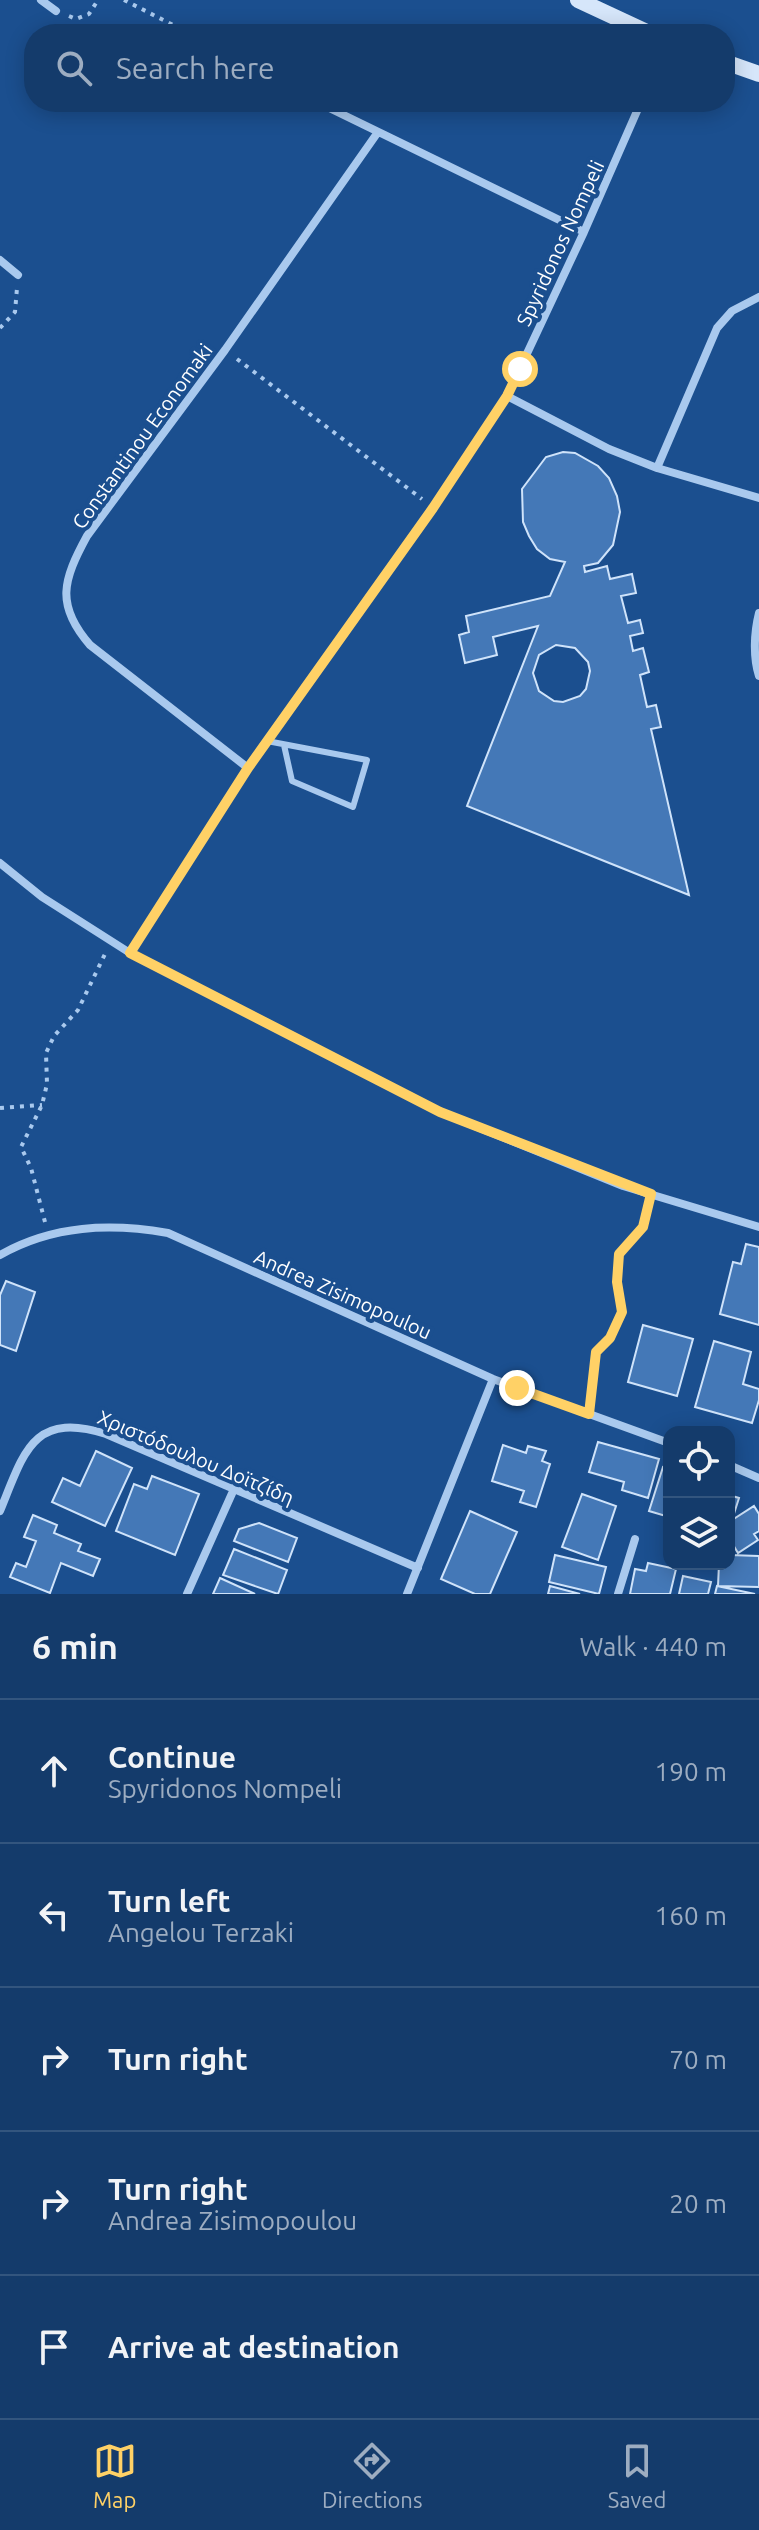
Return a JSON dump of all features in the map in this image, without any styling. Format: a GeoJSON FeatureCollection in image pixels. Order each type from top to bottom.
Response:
{"type":"FeatureCollection","features":[{"type":"Feature","properties":{"kind":"street"},"geometry":{"type":"LineString","coordinates":[[41,0],[56,11]]}},
{"type":"Feature","properties":{"kind":"street"},"geometry":{"type":"LineString","coordinates":[[578,0],[630,24]]}},
{"type":"Feature","properties":{"kind":"street"},"geometry":{"type":"LineString","coordinates":[[735,66],[759,74]]}},
{"type":"Feature","properties":{"kind":"street"},"geometry":{"type":"LineString","coordinates":[[337,112],[584,232]]}},
{"type":"Feature","properties":{"kind":"street","name":"Spyridonos Nompeli"},"geometry":{"type":"LineString","coordinates":[[130,953],[248,768],[433,508],[507,396],[637,112]]}},
{"type":"Feature","properties":{"kind":"street","name":"Constantinou Economaki"},"geometry":{"type":"LineString","coordinates":[[248,768],[90,645],[70,618],[66,603],[68,583],[76,556],[87,536],[225,350],[378,132]]}},
{"type":"Feature","properties":{"kind":"street"},"geometry":{"type":"LineString","coordinates":[[0,260],[18,275]]}},
{"type":"Feature","properties":{"kind":"street"},"geometry":{"type":"LineString","coordinates":[[657,468],[717,328],[732,311],[759,297]]}},
{"type":"Feature","properties":{"kind":"street"},"geometry":{"type":"LineString","coordinates":[[507,396],[609,449],[657,468],[759,498]]}},
{"type":"Feature","properties":{"kind":"street"},"geometry":{"type":"LineString","coordinates":[[759,613],[755,643],[759,676]]}},
{"type":"Feature","properties":{"kind":"street"},"geometry":{"type":"LineString","coordinates":[[0,863],[42,897],[130,953],[440,1112],[651,1194],[759,1227]]}},
{"type":"Feature","properties":{"kind":"street","name":"Andrea Zisimopoulou"},"geometry":{"type":"LineString","coordinates":[[0,1255],[22,1243],[84,1228],[114,1227],[168,1233],[493,1379],[663,1441]]}},
{"type":"Feature","properties":{"kind":"street"},"geometry":{"type":"LineString","coordinates":[[407,1594],[493,1379]]}},
{"type":"Feature","properties":{"kind":"street","name":"Χριστόδουλου Δοϊτζίδη"},"geometry":{"type":"LineString","coordinates":[[0,1511],[29,1448],[41,1436],[55,1427],[89,1428],[418,1568]]}},
{"type":"Feature","properties":{"kind":"street"},"geometry":{"type":"LineString","coordinates":[[735,1468],[759,1478]]}},
{"type":"Feature","properties":{"kind":"street"},"geometry":{"type":"LineString","coordinates":[[187,1594],[234,1489]]}},
{"type":"Feature","properties":{"kind":"street"},"geometry":{"type":"LineString","coordinates":[[618,1594],[635,1539]]}},
{"type":"Feature","properties":{"kind":"lane"},"geometry":{"type":"LineString","coordinates":[[267,741],[367,760],[353,807],[292,781],[284,745]]}},
{"type":"Feature","properties":{"kind":"path"},"geometry":{"type":"LineString","coordinates":[[56,11],[76,19],[89,14],[98,0]]}},
{"type":"Feature","properties":{"kind":"path"},"geometry":{"type":"LineString","coordinates":[[124,0],[171,24]]}},
{"type":"Feature","properties":{"kind":"path"},"geometry":{"type":"LineString","coordinates":[[0,328],[15,312],[18,275]]}},
{"type":"Feature","properties":{"kind":"path"},"geometry":{"type":"LineString","coordinates":[[225,350],[433,508]]}},
{"type":"Feature","properties":{"kind":"path"},"geometry":{"type":"LineString","coordinates":[[48,1235],[31,1168],[21,1147],[42,1105],[47,1084],[46,1053],[54,1036],[78,1010],[101,959],[114,943]]}},
{"type":"Feature","properties":{"kind":"path"},"geometry":{"type":"LineString","coordinates":[[0,1108],[42,1105]]}},
{"type":"Feature","properties":{"kind":"path"},"geometry":{"type":"LineString","coordinates":[[589,1414],[596,1352],[610,1338],[622,1312],[617,1282],[619,1254],[643,1227],[651,1194]]}},
{"type":"Feature","properties":{"kind":"building"},"geometry":{"type":"Polygon","coordinates":[[[563,452],[575,453],[598,466],[609,478],[617,496],[620,512],[613,545],[598,563],[584,566],[585,572],[607,566],[610,579],[632,574],[636,593],[621,596],[628,623],[640,620],[643,633],[630,636],[633,651],[643,648],[649,672],[640,675],[647,707],[656,705],[661,727],[651,729],[689,895],[467,806],[538,626],[493,637],[497,655],[465,663],[459,635],[469,632],[466,616],[550,596],[565,562],[550,559],[537,549],[529,536],[523,522],[522,489],[546,457],[563,452]],[[556,645],[539,655],[533,673],[539,691],[554,701],[563,702],[580,696],[586,689],[590,671],[588,662],[575,648],[556,645]]]}},
{"type":"Feature","properties":{"kind":"building"},"geometry":{"type":"Polygon","coordinates":[[[746,1244],[759,1247],[759,1325],[720,1314],[733,1262],[741,1264],[746,1244]]]}},
{"type":"Feature","properties":{"kind":"building"},"geometry":{"type":"Polygon","coordinates":[[[6,1281],[35,1292],[16,1351],[0,1345],[0,1295],[6,1281]]]}},
{"type":"Feature","properties":{"kind":"building"},"geometry":{"type":"Polygon","coordinates":[[[643,1325],[693,1339],[677,1396],[628,1382],[643,1325]]]}},
{"type":"Feature","properties":{"kind":"building"},"geometry":{"type":"Polygon","coordinates":[[[714,1341],[751,1352],[743,1384],[759,1389],[752,1423],[695,1407],[714,1341]]]}},
{"type":"Feature","properties":{"kind":"building"},"geometry":{"type":"Polygon","coordinates":[[[598,1442],[659,1459],[648,1498],[622,1490],[624,1482],[589,1472],[598,1442]]]}},
{"type":"Feature","properties":{"kind":"building"},"geometry":{"type":"Polygon","coordinates":[[[503,1445],[526,1453],[528,1446],[546,1451],[542,1461],[550,1464],[536,1507],[520,1502],[524,1491],[492,1481],[503,1445]]]}},
{"type":"Feature","properties":{"kind":"building"},"geometry":{"type":"Polygon","coordinates":[[[96,1451],[132,1468],[105,1526],[52,1502],[63,1478],[80,1486],[96,1451]]]}},
{"type":"Feature","properties":{"kind":"building"},"geometry":{"type":"Polygon","coordinates":[[[663,1467],[663,1515],[649,1511],[663,1467]]]}},
{"type":"Feature","properties":{"kind":"building"},"geometry":{"type":"Polygon","coordinates":[[[152,1476],[199,1494],[175,1555],[116,1531],[134,1484],[147,1489],[152,1476]]]}},
{"type":"Feature","properties":{"kind":"building"},"geometry":{"type":"Polygon","coordinates":[[[582,1494],[616,1506],[598,1560],[562,1547],[582,1494]]]}},
{"type":"Feature","properties":{"kind":"building"},"geometry":{"type":"Polygon","coordinates":[[[754,1506],[759,1514],[759,1531],[754,1534],[758,1540],[738,1553],[735,1548],[735,1518],[754,1506]]]}},
{"type":"Feature","properties":{"kind":"building"},"geometry":{"type":"Polygon","coordinates":[[[470,1511],[517,1532],[490,1594],[475,1594],[441,1579],[470,1511]]]}},
{"type":"Feature","properties":{"kind":"building"},"geometry":{"type":"Polygon","coordinates":[[[33,1515],[57,1525],[54,1533],[81,1544],[78,1551],[100,1559],[93,1576],[61,1563],[50,1593],[10,1577],[16,1563],[26,1567],[36,1541],[24,1537],[33,1515]]]}},
{"type":"Feature","properties":{"kind":"building"},"geometry":{"type":"Polygon","coordinates":[[[259,1523],[297,1538],[288,1562],[234,1541],[239,1529],[259,1523]]]}},
{"type":"Feature","properties":{"kind":"building"},"geometry":{"type":"Polygon","coordinates":[[[234,1549],[287,1570],[278,1594],[223,1575],[234,1549]]]}},
{"type":"Feature","properties":{"kind":"building"},"geometry":{"type":"Polygon","coordinates":[[[555,1555],[606,1567],[599,1594],[549,1582],[555,1555]]]}},
{"type":"Feature","properties":{"kind":"building"},"geometry":{"type":"Polygon","coordinates":[[[735,1555],[759,1556],[759,1587],[718,1586],[719,1570],[735,1570],[735,1555]]]}},
{"type":"Feature","properties":{"kind":"building"},"geometry":{"type":"Polygon","coordinates":[[[648,1563],[663,1566],[663,1570],[676,1570],[670,1594],[630,1594],[635,1569],[646,1571],[648,1563]]]}},
{"type":"Feature","properties":{"kind":"building"},"geometry":{"type":"Polygon","coordinates":[[[683,1576],[711,1582],[708,1594],[679,1594],[683,1576]]]}},
{"type":"Feature","properties":{"kind":"building"},"geometry":{"type":"Polygon","coordinates":[[[220,1578],[255,1594],[213,1594],[220,1578]]]}},
{"type":"Feature","properties":{"kind":"building"},"geometry":{"type":"Polygon","coordinates":[[[550,1586],[580,1594],[548,1594],[550,1586]]]}},
{"type":"Feature","properties":{"kind":"building"},"geometry":{"type":"Polygon","coordinates":[[[717,1586],[755,1594],[715,1594],[717,1586]]]}},
{"type":"Feature","properties":{"kind":"route"},"geometry":{"type":"LineString","coordinates":[[517,1388],[589,1414],[595,1383],[596,1352],[610,1338],[622,1312],[617,1282],[619,1254],[643,1227],[651,1194],[623,1186],[440,1112],[130,953],[248,768],[433,508],[507,396],[520,369]]}}]}
